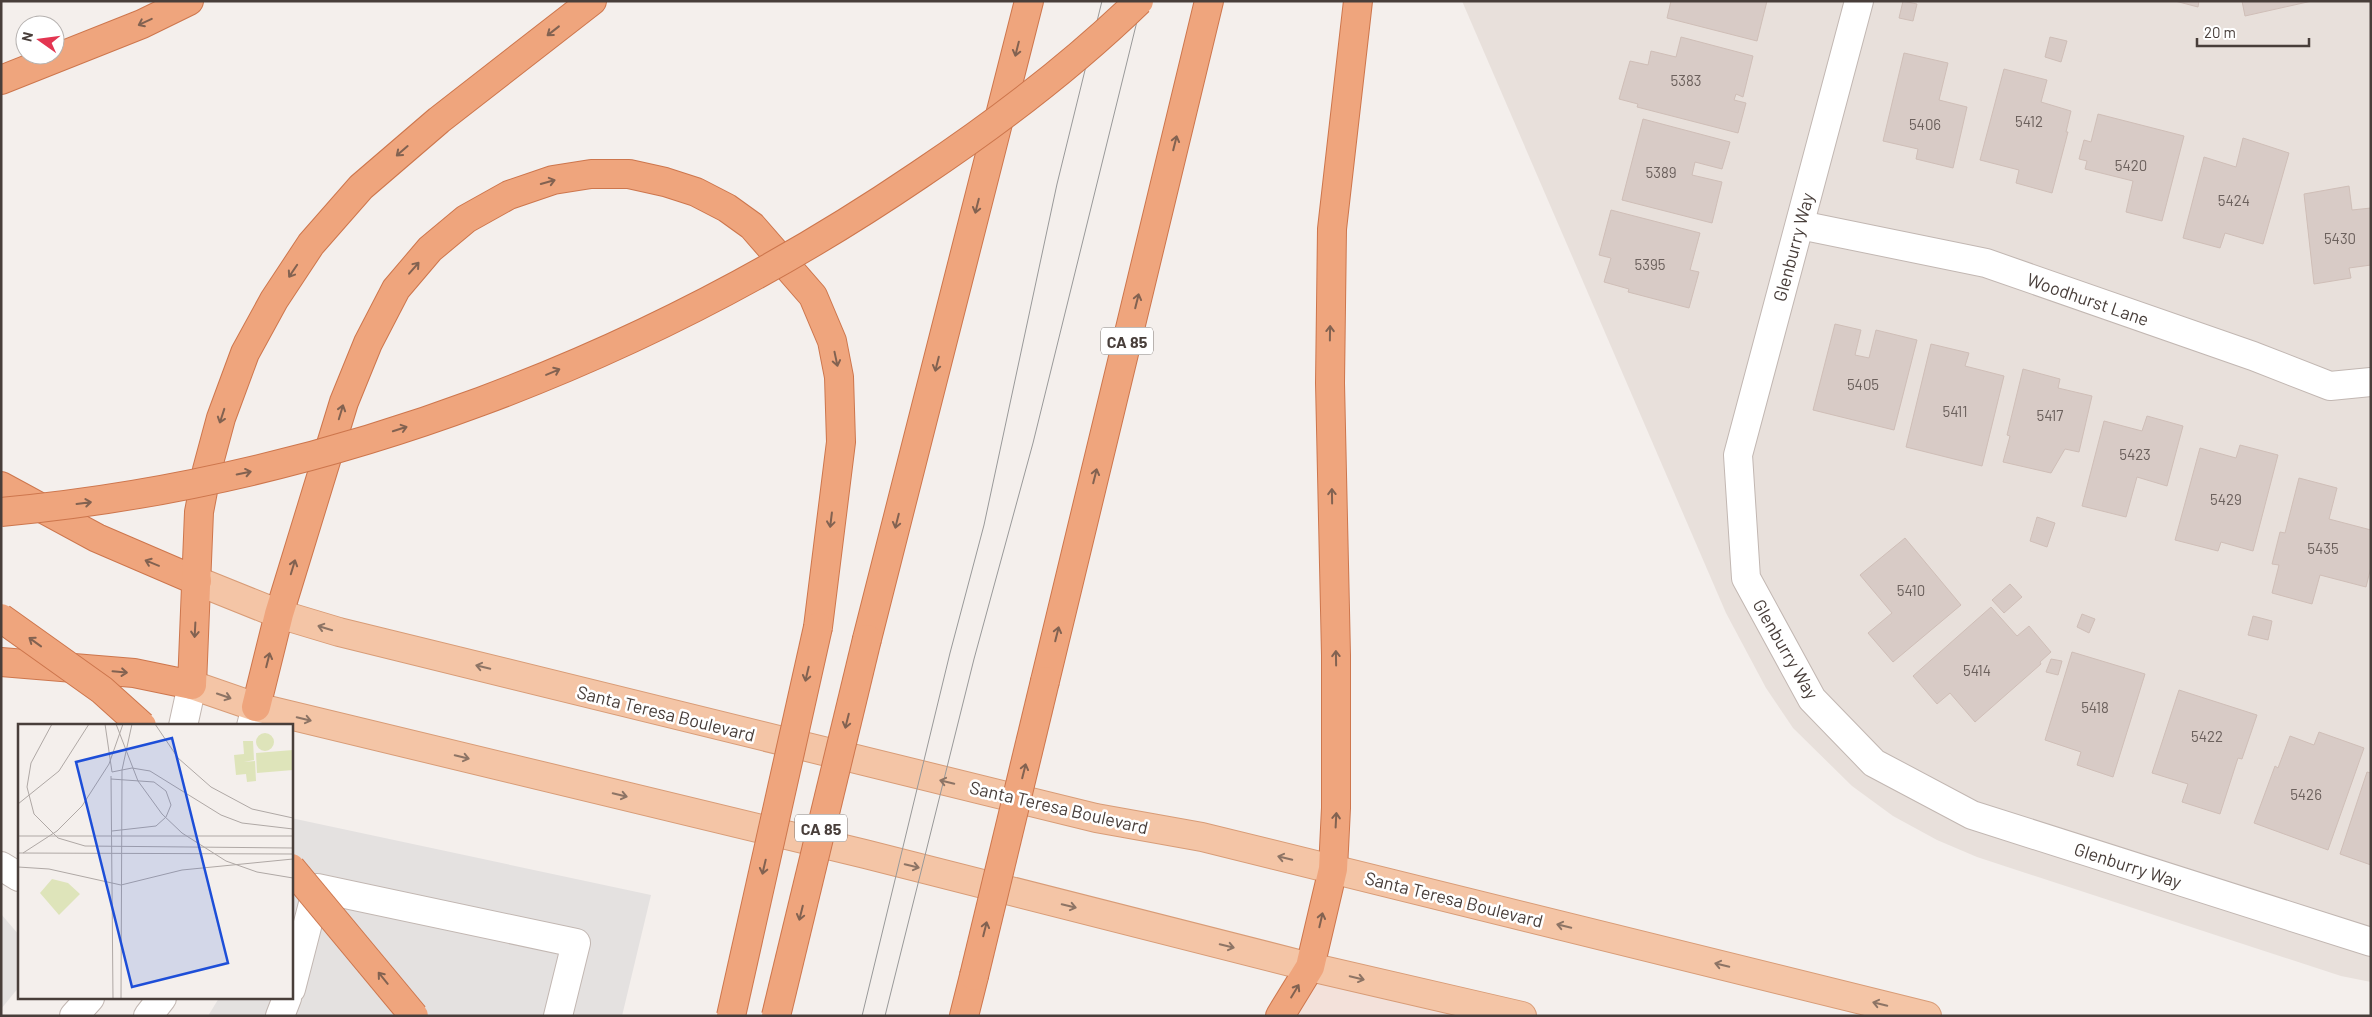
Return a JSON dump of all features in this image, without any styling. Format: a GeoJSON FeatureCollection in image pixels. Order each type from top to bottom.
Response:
{"type":"FeatureCollection","features":[{"type":"Feature","properties":{"kind":"highway"},"geometry":{"type":"LineString","coordinates":[[1,80],[125,31],[189,1]]}},
{"type":"Feature","properties":{"kind":"highway"},"geometry":{"type":"LineString","coordinates":[[1,662],[134,673],[192,685],[199,512],[207,470],[221,418],[245,353],[274,300],[311,244],[361,187],[439,120],[592,1]]}},
{"type":"Feature","properties":{"kind":"highway","name":"CA 85"},"geometry":{"type":"LineString","coordinates":[[776,1016],[867,640],[1029,1]]}},
{"type":"Feature","properties":{"kind":"highway"},"geometry":{"type":"LineString","coordinates":[[1,512],[102,501],[263,469],[345,447],[516,387],[608,349],[732,290],[884,199],[970,141],[1051,79],[1139,1]]}},
{"type":"Feature","properties":{"kind":"highway","name":"CA 85"},"geometry":{"type":"LineString","coordinates":[[964,1016],[1209,1]]}},
{"type":"Feature","properties":{"kind":"highway"},"geometry":{"type":"LineString","coordinates":[[1280,1016],[1310,967],[1333,869],[1336,799],[1336,655],[1330,383],[1332,229],[1358,1]]}},
{"type":"Feature","properties":{"kind":"highway"},"geometry":{"type":"LineString","coordinates":[[254,716],[279,614],[344,402],[368,343],[396,289],[430,249],[466,219],[509,195],[553,180],[591,174],[629,174],[696,192],[727,208],[746,221],[813,296],[832,341],[839,377],[841,442],[818,627],[731,1016]]}},
{"type":"Feature","properties":{"kind":"highway"},"geometry":{"type":"LineString","coordinates":[[1,486],[97,538],[197,581]]}},
{"type":"Feature","properties":{"kind":"highway"},"geometry":{"type":"LineString","coordinates":[[1,618],[102,690],[140,724]]}},
{"type":"Feature","properties":{"kind":"highway"},"geometry":{"type":"LineString","coordinates":[[292,869],[414,1016]]}},
{"type":"Feature","properties":{"kind":"main road","name":"Santa Teresa Boulevard"},"geometry":{"type":"LineString","coordinates":[[197,581],[279,614],[339,632],[1096,818],[1202,837],[1927,1016]]}},
{"type":"Feature","properties":{"kind":"main road"},"geometry":{"type":"LineString","coordinates":[[192,685],[254,716],[289,724]]}},
{"type":"Feature","properties":{"kind":"main road"},"geometry":{"type":"LineString","coordinates":[[292,725],[874,856],[1310,967],[1522,1016]]}},
{"type":"Feature","properties":{"kind":"street","name":"Glenburry Way"},"geometry":{"type":"LineString","coordinates":[[1859,1],[1738,455],[1746,578],[1812,699],[1874,763],[1972,815],[2371,942]]}},
{"type":"Feature","properties":{"kind":"street","name":"Woodhurst Lane"},"geometry":{"type":"LineString","coordinates":[[1800,225],[1986,263],[2253,356],[2330,386],[2371,382]]}},
{"type":"Feature","properties":{"kind":"street"},"geometry":{"type":"LineString","coordinates":[[183,724],[192,685]]}},
{"type":"Feature","properties":{"kind":"street"},"geometry":{"type":"LineString","coordinates":[[1,866],[18,876]]}},
{"type":"Feature","properties":{"kind":"street"},"geometry":{"type":"LineString","coordinates":[[292,985],[317,888],[576,943],[558,1016]]}},
{"type":"Feature","properties":{"kind":"street"},"geometry":{"type":"LineString","coordinates":[[74,1016],[88,1000]]}},
{"type":"Feature","properties":{"kind":"street"},"geometry":{"type":"LineString","coordinates":[[148,1016],[160,1000]]}},
{"type":"Feature","properties":{"kind":"street"},"geometry":{"type":"LineString","coordinates":[[280,1016],[286,1000]]}},
{"type":"Feature","properties":{"kind":"shaded area"},"geometry":{"type":"Polygon","coordinates":[[[1462,1],[2371,1],[2371,982],[2341,976],[1977,857],[1937,840],[1893,816],[1852,786],[1793,728],[1766,688],[1726,613],[1462,1]]]}},
{"type":"Feature","properties":{"kind":"shaded area"},"geometry":{"type":"Polygon","coordinates":[[[292,818],[651,895],[622,1016],[208,1016],[218,1000],[292,1000],[292,818]]]}},
{"type":"Feature","properties":{"kind":"shaded area"},"geometry":{"type":"Polygon","coordinates":[[[1,914],[18,934],[18,988],[1,1009],[1,914]]]}},
{"type":"Feature","properties":{"kind":"shaded area"},"geometry":{"type":"Polygon","coordinates":[[[1310,967],[1522,1016],[1280,1016],[1310,967]]]}},
{"type":"Feature","properties":{"kind":"building"},"geometry":{"type":"Polygon","coordinates":[[[1671,1],[1767,1],[1757,41],[1667,18],[1671,1]]]}},
{"type":"Feature","properties":{"kind":"building"},"geometry":{"type":"Polygon","coordinates":[[[1903,1],[1917,4],[1913,21],[1899,18],[1903,1]]]}},
{"type":"Feature","properties":{"kind":"building"},"geometry":{"type":"Polygon","coordinates":[[[2175,1],[2199,1],[2198,7],[2175,1]]]}},
{"type":"Feature","properties":{"kind":"building"},"geometry":{"type":"Polygon","coordinates":[[[2242,1],[2312,1],[2245,16],[2242,1]]]}},
{"type":"Feature","properties":{"kind":"building"},"geometry":{"type":"Polygon","coordinates":[[[1681,37],[1753,56],[1743,97],[1736,94],[1734,100],[1746,103],[1738,133],[1637,107],[1638,104],[1619,99],[1630,61],[1648,65],[1651,51],[1676,57],[1681,37]]]}},
{"type":"Feature","properties":{"kind":"building"},"geometry":{"type":"Polygon","coordinates":[[[2050,37],[2067,41],[2061,62],[2045,57],[2050,37]]]}},
{"type":"Feature","properties":{"kind":"building"},"geometry":{"type":"Polygon","coordinates":[[[1904,53],[1948,63],[1939,100],[1967,107],[1953,168],[1916,159],[1918,149],[1883,141],[1904,53]]]}},
{"type":"Feature","properties":{"kind":"building"},"geometry":{"type":"Polygon","coordinates":[[[2004,69],[2047,80],[2041,102],[2071,111],[2066,132],[2068,132],[2052,193],[2016,183],[2019,170],[1980,160],[2004,69]]]}},
{"type":"Feature","properties":{"kind":"building"},"geometry":{"type":"Polygon","coordinates":[[[2098,114],[2184,136],[2162,221],[2126,212],[2133,181],[2085,169],[2087,161],[2079,159],[2084,140],[2091,142],[2098,114]]]}},
{"type":"Feature","properties":{"kind":"building"},"geometry":{"type":"Polygon","coordinates":[[[1643,119],[1730,142],[1722,169],[1695,162],[1692,175],[1722,182],[1712,223],[1622,200],[1643,119]]]}},
{"type":"Feature","properties":{"kind":"building"},"geometry":{"type":"Polygon","coordinates":[[[2243,138],[2289,153],[2263,244],[2225,233],[2220,248],[2183,238],[2204,157],[2236,167],[2243,138]]]}},
{"type":"Feature","properties":{"kind":"building"},"geometry":{"type":"Polygon","coordinates":[[[2349,186],[2352,210],[2371,208],[2371,265],[2349,268],[2351,278],[2314,284],[2304,194],[2349,186]]]}},
{"type":"Feature","properties":{"kind":"building"},"geometry":{"type":"Polygon","coordinates":[[[1611,210],[1700,233],[1690,270],[1699,272],[1689,308],[1628,292],[1629,289],[1604,282],[1611,258],[1599,255],[1611,210]]]}},
{"type":"Feature","properties":{"kind":"building"},"geometry":{"type":"Polygon","coordinates":[[[1835,324],[1861,330],[1855,355],[1869,358],[1876,330],[1917,340],[1894,430],[1813,410],[1835,324]]]}},
{"type":"Feature","properties":{"kind":"building"},"geometry":{"type":"Polygon","coordinates":[[[1931,344],[1969,353],[1965,366],[2004,376],[1982,466],[1906,447],[1931,344]]]}},
{"type":"Feature","properties":{"kind":"building"},"geometry":{"type":"Polygon","coordinates":[[[2023,369],[2060,379],[2058,388],[2092,396],[2079,452],[2065,449],[2051,473],[2003,462],[2010,436],[2007,435],[2023,369]]]}},
{"type":"Feature","properties":{"kind":"building"},"geometry":{"type":"Polygon","coordinates":[[[2147,416],[2183,426],[2167,486],[2137,477],[2126,517],[2082,506],[2104,421],[2142,431],[2147,416]]]}},
{"type":"Feature","properties":{"kind":"building"},"geometry":{"type":"Polygon","coordinates":[[[2240,445],[2278,455],[2253,551],[2221,542],[2218,551],[2175,540],[2200,448],[2236,458],[2240,445]]]}},
{"type":"Feature","properties":{"kind":"building"},"geometry":{"type":"Polygon","coordinates":[[[2299,478],[2337,488],[2329,519],[2371,530],[2371,567],[2366,587],[2320,575],[2312,604],[2272,593],[2279,565],[2272,564],[2280,532],[2285,533],[2299,478]]]}},
{"type":"Feature","properties":{"kind":"building"},"geometry":{"type":"Polygon","coordinates":[[[2037,517],[2055,523],[2047,547],[2030,541],[2037,517]]]}},
{"type":"Feature","properties":{"kind":"building"},"geometry":{"type":"Polygon","coordinates":[[[1905,538],[1961,605],[1893,662],[1868,633],[1892,613],[1860,575],[1905,538]]]}},
{"type":"Feature","properties":{"kind":"building"},"geometry":{"type":"Polygon","coordinates":[[[2010,584],[2022,597],[2004,613],[1992,600],[2010,584]]]}},
{"type":"Feature","properties":{"kind":"building"},"geometry":{"type":"Polygon","coordinates":[[[1991,607],[2017,636],[2029,626],[2051,652],[2040,662],[2041,664],[1975,722],[1950,693],[1937,704],[1913,676],[1991,607]]]}},
{"type":"Feature","properties":{"kind":"building"},"geometry":{"type":"Polygon","coordinates":[[[2082,614],[2095,619],[2089,633],[2077,627],[2082,614]]]}},
{"type":"Feature","properties":{"kind":"building"},"geometry":{"type":"Polygon","coordinates":[[[2253,616],[2272,621],[2268,640],[2248,635],[2253,616]]]}},
{"type":"Feature","properties":{"kind":"building"},"geometry":{"type":"Polygon","coordinates":[[[2072,652],[2145,674],[2113,777],[2077,765],[2081,752],[2045,740],[2072,652]]]}},
{"type":"Feature","properties":{"kind":"building"},"geometry":{"type":"Polygon","coordinates":[[[2051,659],[2062,661],[2058,675],[2046,672],[2051,659]]]}},
{"type":"Feature","properties":{"kind":"building"},"geometry":{"type":"Polygon","coordinates":[[[2179,690],[2257,715],[2242,759],[2238,758],[2220,814],[2182,802],[2188,784],[2152,773],[2179,690]]]}},
{"type":"Feature","properties":{"kind":"building"},"geometry":{"type":"Polygon","coordinates":[[[2319,732],[2364,748],[2328,850],[2254,823],[2275,766],[2278,768],[2290,736],[2314,745],[2319,732]]]}},
{"type":"Feature","properties":{"kind":"building"},"geometry":{"type":"Polygon","coordinates":[[[2367,772],[2371,773],[2371,865],[2340,854],[2367,772]]]}},
{"type":"Feature","properties":{"kind":"tram line"},"geometry":{"type":"LineString","coordinates":[[862,1016],[950,653],[984,525],[1057,184],[1102,1]]}},
{"type":"Feature","properties":{"kind":"tram line"},"geometry":{"type":"LineString","coordinates":[[885,1016],[974,659],[1033,443],[1142,1]]}}]}
